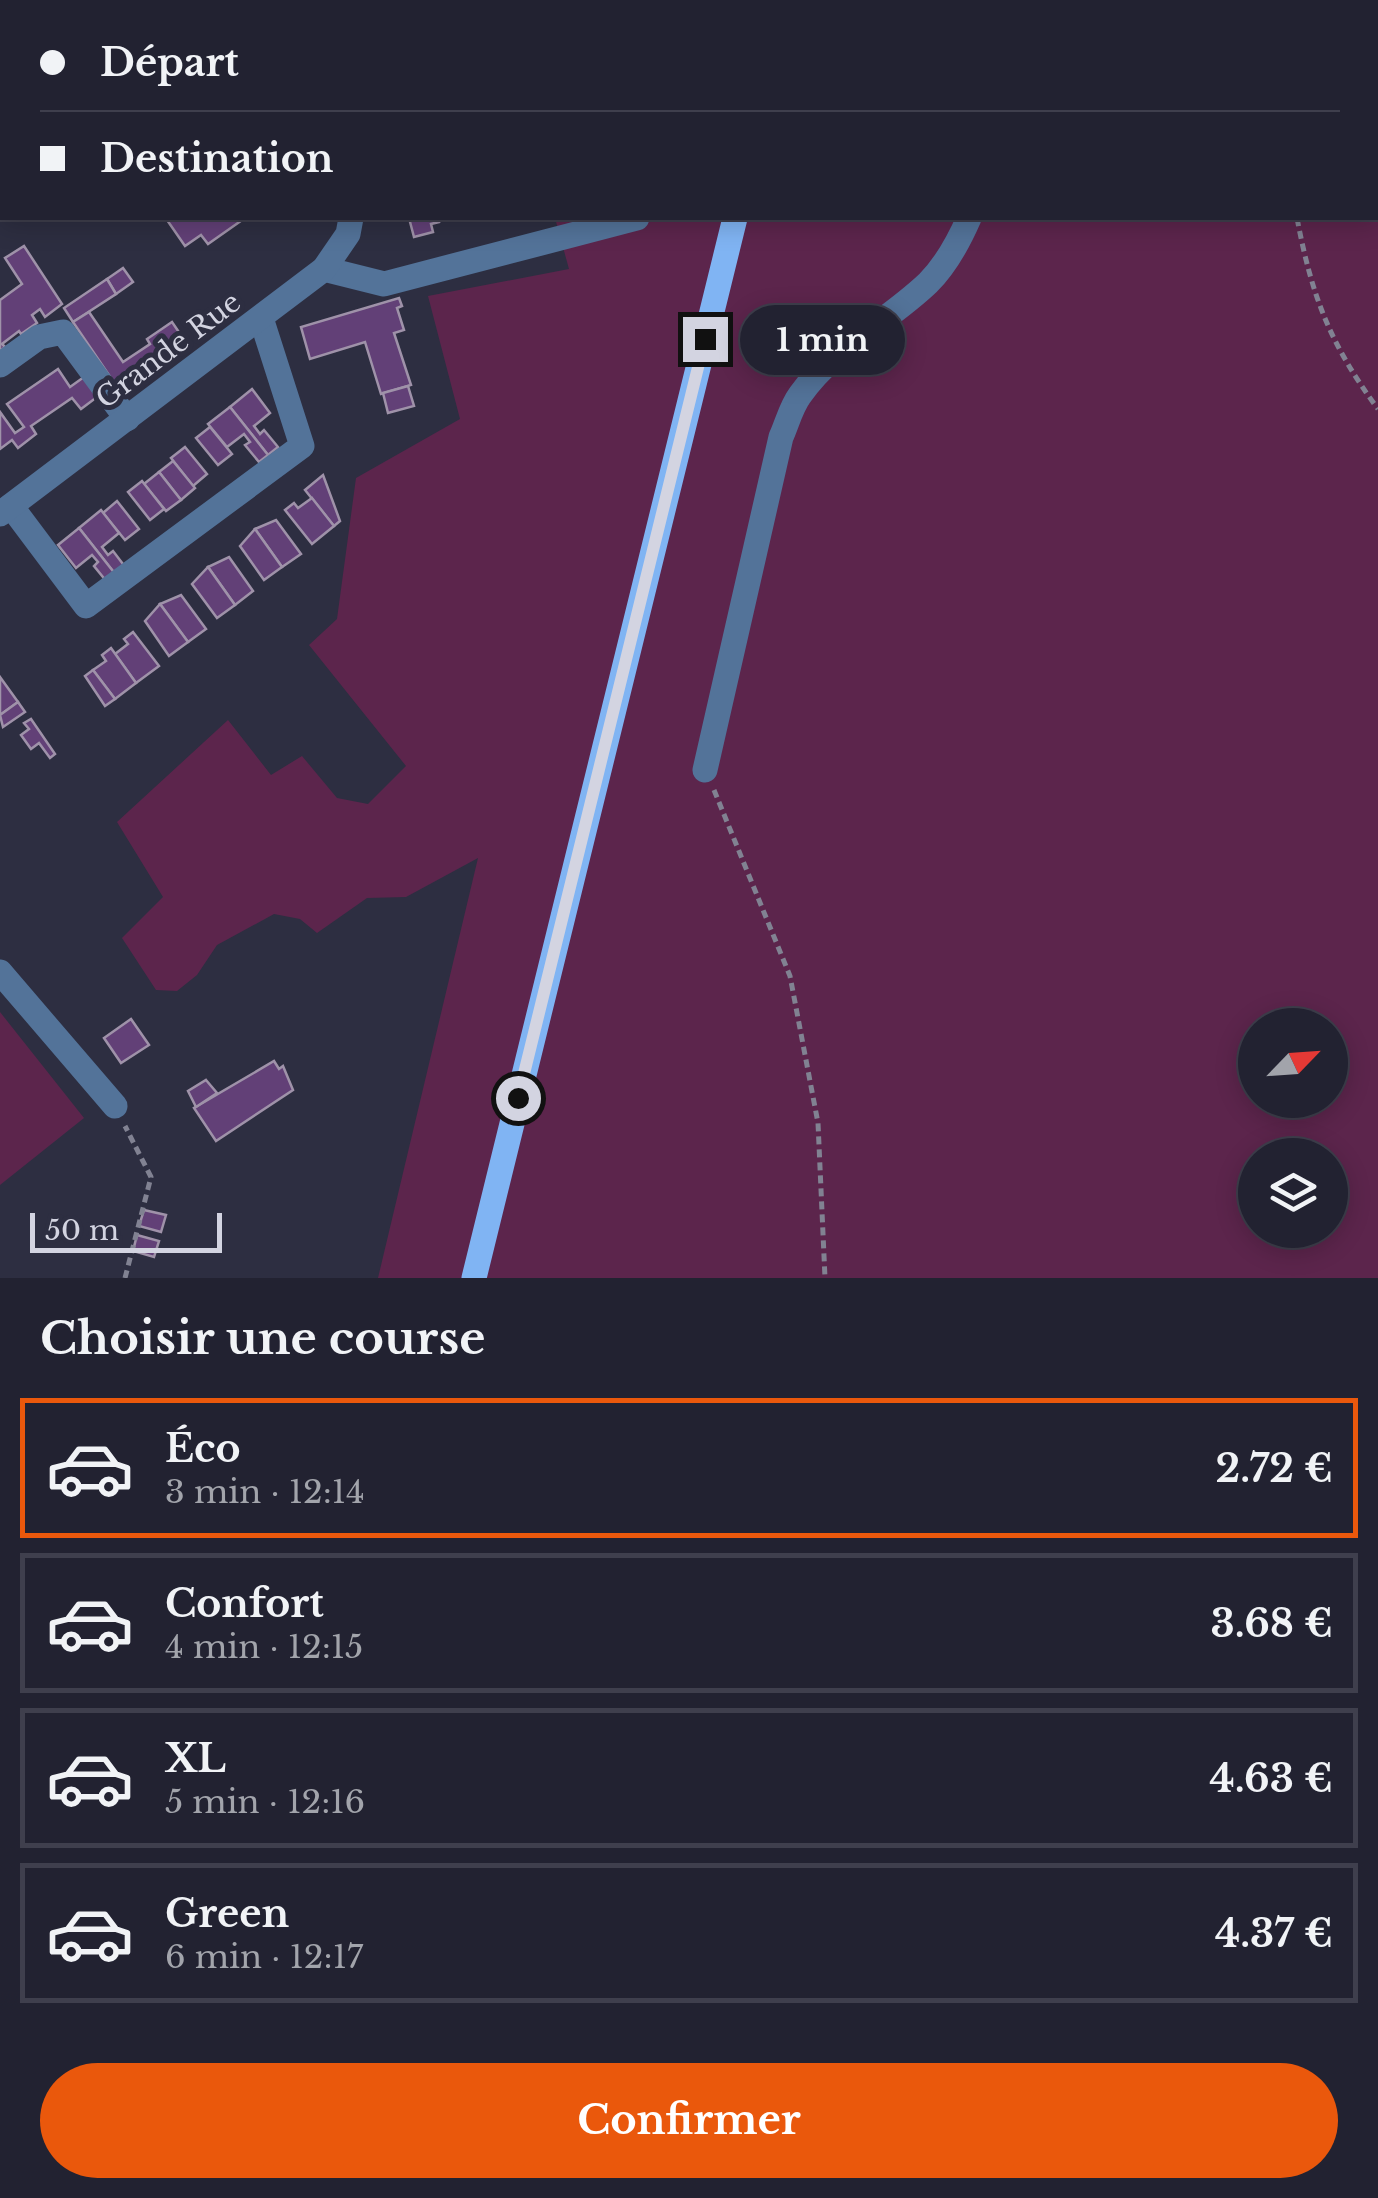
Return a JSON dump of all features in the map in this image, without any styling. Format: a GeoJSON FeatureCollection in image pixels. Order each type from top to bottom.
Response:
{"type":"FeatureCollection","features":[{"type":"Feature","properties":{"kind":"main road"},"geometry":{"type":"LineString","coordinates":[[474,1278],[735,220]]}},
{"type":"Feature","properties":{"kind":"street","name":"Grande Rue"},"geometry":{"type":"LineString","coordinates":[[5,510],[324,269],[348,234],[351,220]]}},
{"type":"Feature","properties":{"kind":"street"},"geometry":{"type":"LineString","coordinates":[[324,269],[384,284],[629,220]]}},
{"type":"Feature","properties":{"kind":"street"},"geometry":{"type":"LineString","coordinates":[[704,770],[781,438],[798,398],[858,335],[899,308],[931,280],[957,244],[968,220]]}},
{"type":"Feature","properties":{"kind":"street"},"geometry":{"type":"LineString","coordinates":[[5,510],[86,606],[302,446],[261,318]]}},
{"type":"Feature","properties":{"kind":"street"},"geometry":{"type":"LineString","coordinates":[[0,365],[39,337],[63,332],[127,419]]}},
{"type":"Feature","properties":{"kind":"street"},"geometry":{"type":"LineString","coordinates":[[0,972],[115,1106]]}},
{"type":"Feature","properties":{"kind":"path"},"geometry":{"type":"LineString","coordinates":[[1296,220],[1309,284],[1342,360],[1378,409]]}},
{"type":"Feature","properties":{"kind":"path"},"geometry":{"type":"LineString","coordinates":[[704,770],[744,857],[790,976],[818,1123],[825,1278]]}},
{"type":"Feature","properties":{"kind":"path"},"geometry":{"type":"LineString","coordinates":[[115,1106],[151,1177],[125,1278]]}},
{"type":"Feature","properties":{"kind":"shaded area"},"geometry":{"type":"Polygon","coordinates":[[[556,220],[1378,220],[1378,1278],[378,1278],[478,858],[406,897],[367,898],[317,933],[300,919],[274,914],[217,945],[197,975],[177,991],[156,990],[122,938],[163,897],[117,822],[228,720],[271,775],[302,756],[337,798],[368,804],[406,766],[309,645],[337,619],[356,478],[460,419],[428,296],[569,269],[556,220]]]}},
{"type":"Feature","properties":{"kind":"shaded area"},"geometry":{"type":"Polygon","coordinates":[[[0,1012],[84,1118],[0,1185],[0,1012]]]}},
{"type":"Feature","properties":{"kind":"building"},"geometry":{"type":"Polygon","coordinates":[[[167,220],[242,220],[208,244],[201,235],[185,246],[167,220]]]}},
{"type":"Feature","properties":{"kind":"building"},"geometry":{"type":"Polygon","coordinates":[[[410,220],[438,220],[431,224],[433,232],[414,237],[410,220]]]}},
{"type":"Feature","properties":{"kind":"building"},"geometry":{"type":"Polygon","coordinates":[[[24,246],[62,304],[45,317],[40,309],[32,315],[37,323],[21,334],[19,331],[2,344],[5,347],[0,351],[0,300],[22,284],[5,258],[24,246]]]}},
{"type":"Feature","properties":{"kind":"building"},"geometry":{"type":"Polygon","coordinates":[[[123,268],[133,282],[116,294],[107,279],[123,268]]]}},
{"type":"Feature","properties":{"kind":"building"},"geometry":{"type":"Polygon","coordinates":[[[107,279],[116,294],[73,322],[64,308],[107,279]]]}},
{"type":"Feature","properties":{"kind":"building"},"geometry":{"type":"Polygon","coordinates":[[[399,298],[402,306],[397,308],[404,330],[394,333],[411,385],[381,394],[365,342],[310,359],[301,327],[399,298]]]}},
{"type":"Feature","properties":{"kind":"building"},"geometry":{"type":"Polygon","coordinates":[[[89,312],[123,362],[150,344],[147,339],[172,322],[185,341],[119,390],[73,322],[89,312]]]}},
{"type":"Feature","properties":{"kind":"building"},"geometry":{"type":"Polygon","coordinates":[[[58,369],[70,387],[84,377],[97,397],[81,409],[72,398],[31,426],[36,434],[18,448],[12,440],[0,449],[0,412],[15,433],[24,427],[7,404],[58,369]]]}},
{"type":"Feature","properties":{"kind":"building"},"geometry":{"type":"Polygon","coordinates":[[[408,386],[414,406],[388,413],[383,393],[408,386]]]}},
{"type":"Feature","properties":{"kind":"building"},"geometry":{"type":"Polygon","coordinates":[[[252,389],[270,413],[254,426],[260,434],[264,430],[278,447],[268,455],[230,407],[252,389]]]}},
{"type":"Feature","properties":{"kind":"building"},"geometry":{"type":"Polygon","coordinates":[[[230,407],[268,455],[259,462],[245,445],[250,442],[244,434],[227,447],[208,424],[230,407]]]}},
{"type":"Feature","properties":{"kind":"building"},"geometry":{"type":"Polygon","coordinates":[[[210,427],[232,454],[218,465],[196,438],[210,427]]]}},
{"type":"Feature","properties":{"kind":"building"},"geometry":{"type":"Polygon","coordinates":[[[185,447],[207,474],[193,486],[171,458],[185,447]]]}},
{"type":"Feature","properties":{"kind":"building"},"geometry":{"type":"Polygon","coordinates":[[[173,461],[195,488],[181,500],[159,472],[173,461]]]}},
{"type":"Feature","properties":{"kind":"building"},"geometry":{"type":"Polygon","coordinates":[[[159,472],[181,500],[166,511],[144,484],[159,472]]]}},
{"type":"Feature","properties":{"kind":"building"},"geometry":{"type":"Polygon","coordinates":[[[323,475],[340,521],[334,526],[305,490],[323,475]]]}},
{"type":"Feature","properties":{"kind":"building"},"geometry":{"type":"Polygon","coordinates":[[[142,481],[164,509],[150,520],[128,492],[142,481]]]}},
{"type":"Feature","properties":{"kind":"building"},"geometry":{"type":"Polygon","coordinates":[[[312,498],[334,526],[312,544],[285,510],[294,503],[298,508],[312,498]]]}},
{"type":"Feature","properties":{"kind":"building"},"geometry":{"type":"Polygon","coordinates":[[[117,501],[139,529],[125,540],[103,513],[117,501]]]}},
{"type":"Feature","properties":{"kind":"building"},"geometry":{"type":"Polygon","coordinates":[[[101,510],[119,533],[102,547],[108,555],[113,551],[126,568],[116,575],[79,528],[101,510]]]}},
{"type":"Feature","properties":{"kind":"building"},"geometry":{"type":"Polygon","coordinates":[[[276,520],[301,554],[282,567],[255,529],[276,520]]]}},
{"type":"Feature","properties":{"kind":"building"},"geometry":{"type":"Polygon","coordinates":[[[79,528],[116,575],[107,582],[94,566],[98,562],[92,555],[76,568],[58,545],[79,528]]]}},
{"type":"Feature","properties":{"kind":"building"},"geometry":{"type":"Polygon","coordinates":[[[255,529],[282,567],[264,580],[240,546],[255,529]]]}},
{"type":"Feature","properties":{"kind":"building"},"geometry":{"type":"Polygon","coordinates":[[[229,557],[253,591],[235,605],[208,567],[229,557]]]}},
{"type":"Feature","properties":{"kind":"building"},"geometry":{"type":"Polygon","coordinates":[[[208,567],[235,605],[217,618],[192,584],[208,567]]]}},
{"type":"Feature","properties":{"kind":"building"},"geometry":{"type":"Polygon","coordinates":[[[181,595],[206,629],[188,642],[160,604],[181,595]]]}},
{"type":"Feature","properties":{"kind":"building"},"geometry":{"type":"Polygon","coordinates":[[[160,604],[188,642],[169,656],[145,621],[160,604]]]}},
{"type":"Feature","properties":{"kind":"building"},"geometry":{"type":"Polygon","coordinates":[[[133,632],[159,666],[136,683],[115,654],[128,644],[124,639],[133,632]]]}},
{"type":"Feature","properties":{"kind":"building"},"geometry":{"type":"Polygon","coordinates":[[[111,648],[136,683],[115,699],[93,670],[106,661],[102,655],[111,648]]]}},
{"type":"Feature","properties":{"kind":"building"},"geometry":{"type":"Polygon","coordinates":[[[93,670],[115,699],[105,706],[85,676],[93,670]]]}},
{"type":"Feature","properties":{"kind":"building"},"geometry":{"type":"Polygon","coordinates":[[[0,677],[18,702],[0,715],[0,677]]]}},
{"type":"Feature","properties":{"kind":"building"},"geometry":{"type":"Polygon","coordinates":[[[18,702],[25,712],[3,727],[0,715],[18,702]]]}},
{"type":"Feature","properties":{"kind":"building"},"geometry":{"type":"Polygon","coordinates":[[[31,719],[55,754],[50,758],[39,743],[31,749],[21,735],[29,729],[24,723],[31,719]]]}},
{"type":"Feature","properties":{"kind":"building"},"geometry":{"type":"Polygon","coordinates":[[[131,1019],[149,1045],[121,1063],[104,1038],[131,1019]]]}},
{"type":"Feature","properties":{"kind":"building"},"geometry":{"type":"Polygon","coordinates":[[[274,1061],[279,1069],[283,1066],[293,1090],[216,1141],[194,1108],[274,1061]]]}},
{"type":"Feature","properties":{"kind":"building"},"geometry":{"type":"Polygon","coordinates":[[[206,1080],[217,1093],[196,1107],[188,1091],[206,1080]]]}},
{"type":"Feature","properties":{"kind":"building"},"geometry":{"type":"Polygon","coordinates":[[[144,1210],[166,1215],[161,1232],[139,1226],[144,1210]]]}},
{"type":"Feature","properties":{"kind":"building"},"geometry":{"type":"Polygon","coordinates":[[[137,1235],[159,1241],[154,1257],[133,1251],[137,1235]]]}},
{"type":"Feature","properties":{"kind":"route"},"geometry":{"type":"LineString","coordinates":[[518,1098],[705,339]]}}]}
